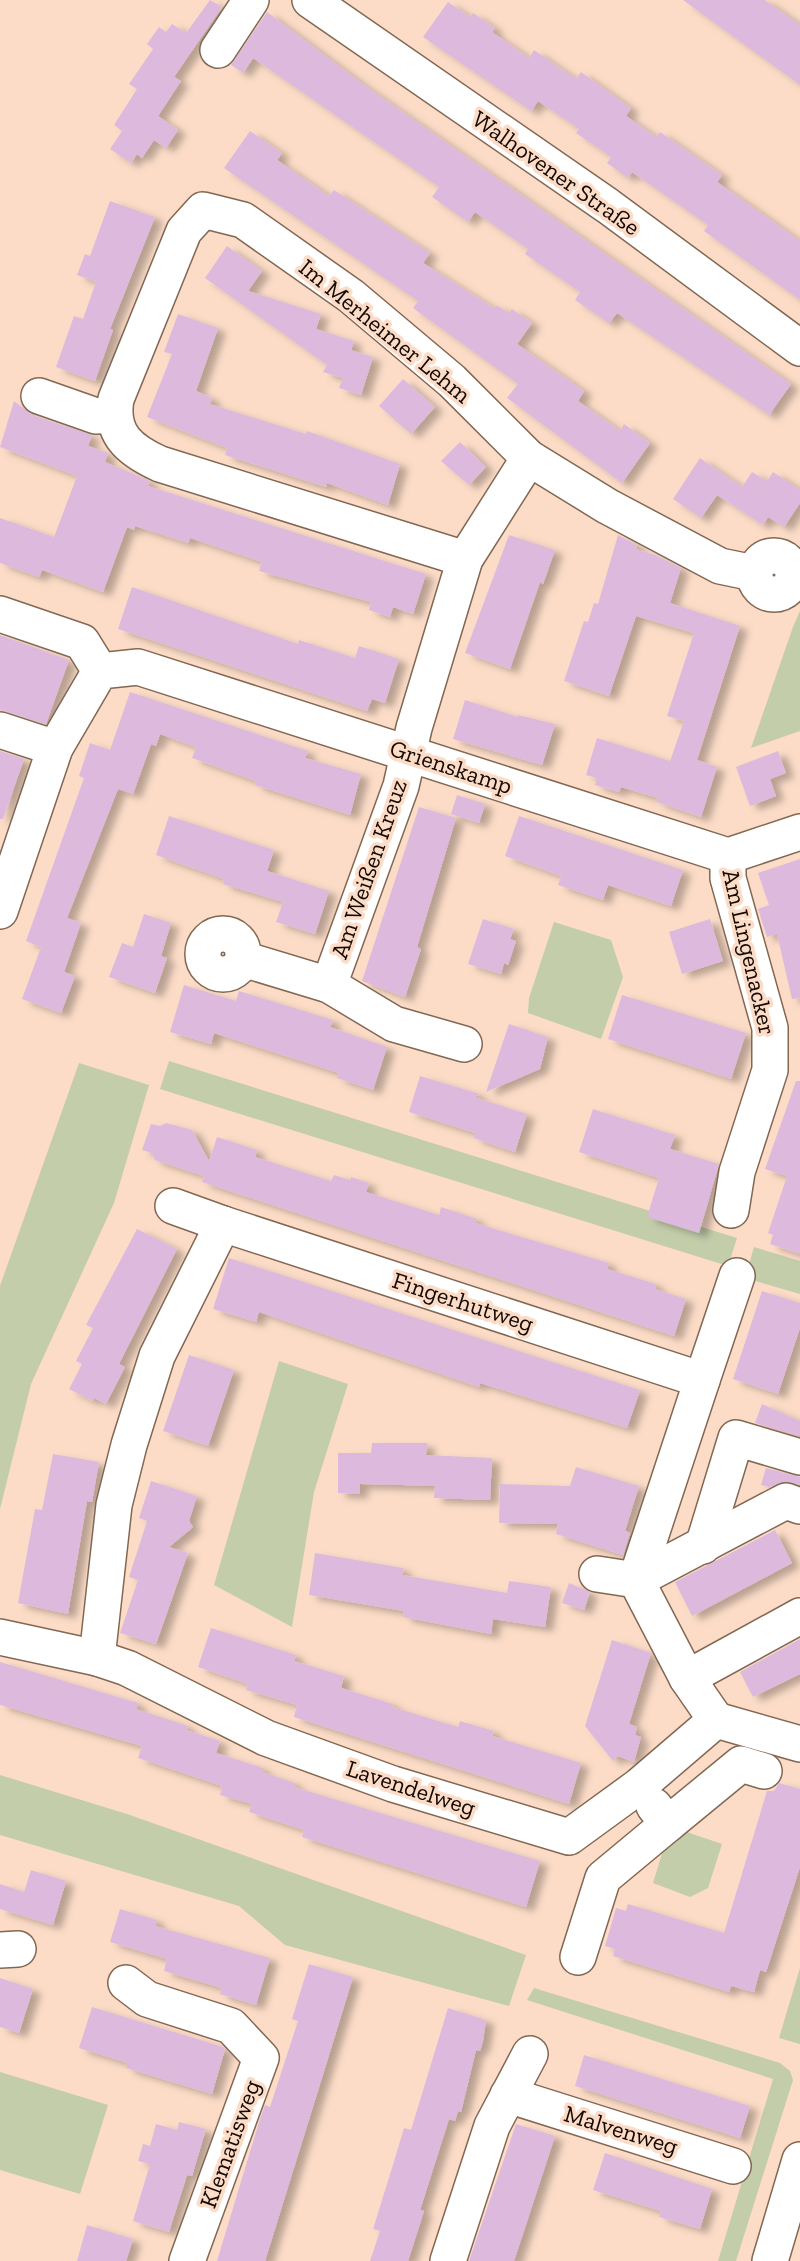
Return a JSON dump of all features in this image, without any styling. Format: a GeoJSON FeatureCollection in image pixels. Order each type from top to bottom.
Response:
{"type":"FeatureCollection","features":[{"type":"Feature","properties":{"kind":"street"},"geometry":{"type":"LineString","coordinates":[[218,50],[251,0]]}},
{"type":"Feature","properties":{"kind":"street","name":"Walhovener Straße"},"geometry":{"type":"LineString","coordinates":[[310,0],[608,206],[800,348]]}},
{"type":"Feature","properties":{"kind":"street","name":"Im Merheimer Lehm"},"geometry":{"type":"LineString","coordinates":[[113,415],[116,399],[184,231],[203,210],[243,220],[351,296],[452,381],[529,458],[607,506],[720,566],[754,573]]}},
{"type":"Feature","properties":{"kind":"street"},"geometry":{"type":"LineString","coordinates":[[39,396],[96,416],[113,415],[117,431],[126,444],[160,464],[465,559]]}},
{"type":"Feature","properties":{"kind":"street","name":"Am Weißen Kreuz"},"geometry":{"type":"LineString","coordinates":[[329,985],[401,786],[407,753],[465,559],[529,458]]}},
{"type":"Feature","properties":{"kind":"street"},"geometry":{"type":"LineString","coordinates":[[0,614],[82,642],[100,671],[55,748],[0,911]]}},
{"type":"Feature","properties":{"kind":"street","name":"Grienskamp"},"geometry":{"type":"LineString","coordinates":[[100,671],[138,667],[728,856]]}},
{"type":"Feature","properties":{"kind":"street"},"geometry":{"type":"LineString","coordinates":[[0,730],[55,748]]}},
{"type":"Feature","properties":{"kind":"street"},"geometry":{"type":"LineString","coordinates":[[728,856],[800,832]]}},
{"type":"Feature","properties":{"kind":"street","name":"Am Lingenacker"},"geometry":{"type":"LineString","coordinates":[[728,856],[728,878],[770,1028],[770,1070],[737,1172],[731,1210]]}},
{"type":"Feature","properties":{"kind":"street","name":"Am Weißen Kreuz"},"geometry":{"type":"LineString","coordinates":[[243,959],[329,985],[394,1024],[464,1044]]}},
{"type":"Feature","properties":{"kind":"street","name":"Fingerhutweg"},"geometry":{"type":"LineString","coordinates":[[173,1206],[702,1380]]}},
{"type":"Feature","properties":{"kind":"street"},"geometry":{"type":"LineString","coordinates":[[97,1658],[114,1505],[129,1444],[156,1356],[223,1224]]}},
{"type":"Feature","properties":{"kind":"street"},"geometry":{"type":"LineString","coordinates":[[737,1276],[636,1580],[687,1678],[716,1720],[800,1744]]}},
{"type":"Feature","properties":{"kind":"street"},"geometry":{"type":"LineString","coordinates":[[703,1546],[736,1438],[800,1457]]}},
{"type":"Feature","properties":{"kind":"street"},"geometry":{"type":"LineString","coordinates":[[597,1574],[636,1580],[786,1501],[800,1506]]}},
{"type":"Feature","properties":{"kind":"street"},"geometry":{"type":"LineString","coordinates":[[687,1678],[800,1616]]}},
{"type":"Feature","properties":{"kind":"street","name":"Lavendelweg"},"geometry":{"type":"LineString","coordinates":[[0,1637],[97,1658],[127,1668],[266,1738],[393,1784],[569,1837],[639,1786],[716,1720]]}},
{"type":"Feature","properties":{"kind":"street"},"geometry":{"type":"LineString","coordinates":[[578,1957],[603,1878],[741,1764],[764,1771]]}},
{"type":"Feature","properties":{"kind":"street"},"geometry":{"type":"LineString","coordinates":[[639,1786],[668,1824]]}},
{"type":"Feature","properties":{"kind":"street","name":"Klematisweg"},"geometry":{"type":"LineString","coordinates":[[126,1983],[148,1999],[231,2026],[261,2057],[187,2261]]}},
{"type":"Feature","properties":{"kind":"street"},"geometry":{"type":"LineString","coordinates":[[448,2261],[492,2126],[530,2054]]}},
{"type":"Feature","properties":{"kind":"street","name":"Malvenweg"},"geometry":{"type":"LineString","coordinates":[[508,2095],[733,2165]]}},
{"type":"Feature","properties":{"kind":"street"},"geometry":{"type":"LineString","coordinates":[[770,2261],[800,2160]]}},
{"type":"Feature","properties":{"kind":"green space"},"geometry":{"type":"Polygon","coordinates":[[[800,611],[800,731],[751,748],[793,627],[800,611]]]}},
{"type":"Feature","properties":{"kind":"green space"},"geometry":{"type":"Polygon","coordinates":[[[554,922],[611,940],[623,977],[601,1039],[528,1013],[529,998],[554,922]]]}},
{"type":"Feature","properties":{"kind":"green space"},"geometry":{"type":"Polygon","coordinates":[[[169,1061],[737,1238],[728,1266],[160,1089],[169,1061]]]}},
{"type":"Feature","properties":{"kind":"green space"},"geometry":{"type":"Polygon","coordinates":[[[79,1063],[149,1085],[114,1203],[31,1384],[0,1509],[0,1286],[79,1063]]]}},
{"type":"Feature","properties":{"kind":"green space"},"geometry":{"type":"Polygon","coordinates":[[[754,1247],[800,1261],[800,1294],[745,1278],[754,1247]]]}},
{"type":"Feature","properties":{"kind":"green space"},"geometry":{"type":"Polygon","coordinates":[[[279,1361],[348,1384],[314,1492],[292,1627],[214,1585],[279,1361]]]}},
{"type":"Feature","properties":{"kind":"green space"},"geometry":{"type":"Polygon","coordinates":[[[0,1775],[127,1814],[526,1955],[509,2006],[285,1945],[239,1906],[0,1835],[0,1775]]]}},
{"type":"Feature","properties":{"kind":"green space"},"geometry":{"type":"Polygon","coordinates":[[[681,1830],[722,1844],[708,1888],[690,1897],[653,1883],[665,1844],[681,1830]]]}},
{"type":"Feature","properties":{"kind":"green space"},"geometry":{"type":"Polygon","coordinates":[[[800,1968],[800,2044],[779,2038],[800,1968]]]}},
{"type":"Feature","properties":{"kind":"green space"},"geometry":{"type":"Polygon","coordinates":[[[534,1988],[780,2063],[790,2071],[793,2080],[736,2261],[718,2261],[773,2079],[527,2000],[534,1988]]]}},
{"type":"Feature","properties":{"kind":"green space"},"geometry":{"type":"Polygon","coordinates":[[[0,2072],[108,2105],[80,2194],[0,2170],[0,2072]]]}},
{"type":"Feature","properties":{"kind":"building"},"geometry":{"type":"Polygon","coordinates":[[[210,0],[222,7],[174,77],[181,81],[158,116],[178,130],[166,148],[154,140],[142,158],[137,154],[131,163],[110,149],[122,131],[114,125],[137,89],[129,84],[153,49],[147,44],[159,27],[166,32],[172,24],[186,33],[210,0]]]}},
{"type":"Feature","properties":{"kind":"building"},"geometry":{"type":"Polygon","coordinates":[[[683,0],[765,0],[800,25],[800,85],[683,0]]]}},
{"type":"Feature","properties":{"kind":"building"},"geometry":{"type":"Polygon","coordinates":[[[448,2],[470,17],[473,13],[495,28],[492,32],[529,58],[534,50],[576,79],[581,72],[631,108],[626,116],[656,137],[660,132],[722,175],[717,182],[800,241],[800,300],[704,231],[708,225],[632,172],[628,178],[607,163],[611,157],[576,133],[579,129],[538,101],[531,111],[423,37],[448,2]]]}},
{"type":"Feature","properties":{"kind":"building"},"geometry":{"type":"Polygon","coordinates":[[[267,12],[364,85],[791,384],[769,415],[617,313],[609,323],[575,300],[580,292],[525,254],[528,249],[475,212],[468,222],[432,197],[439,187],[253,58],[243,73],[231,65],[267,12]]]}},
{"type":"Feature","properties":{"kind":"building"},"geometry":{"type":"Polygon","coordinates":[[[250,131],[282,153],[277,160],[329,196],[334,190],[430,253],[423,263],[494,308],[496,305],[509,313],[512,309],[532,323],[517,344],[584,391],[578,401],[620,431],[624,424],[650,443],[622,483],[507,398],[518,384],[413,308],[418,301],[224,168],[250,131]]]}},
{"type":"Feature","properties":{"kind":"building"},"geometry":{"type":"Polygon","coordinates":[[[110,201],[155,217],[110,329],[113,330],[95,381],[56,367],[74,316],[83,319],[96,282],[77,275],[85,254],[90,256],[110,201]]]}},
{"type":"Feature","properties":{"kind":"building"},"geometry":{"type":"Polygon","coordinates":[[[227,246],[262,271],[248,291],[321,314],[316,329],[354,341],[351,350],[373,357],[361,395],[339,388],[343,378],[323,372],[327,365],[205,278],[227,246]]]}},
{"type":"Feature","properties":{"kind":"building"},"geometry":{"type":"Polygon","coordinates":[[[178,314],[218,328],[196,391],[212,398],[210,404],[306,434],[307,431],[400,464],[388,505],[327,483],[326,487],[225,455],[227,448],[147,417],[172,354],[164,352],[178,314]]]}},
{"type":"Feature","properties":{"kind":"building"},"geometry":{"type":"Polygon","coordinates":[[[403,379],[435,407],[411,434],[379,406],[403,379]]]}},
{"type":"Feature","properties":{"kind":"building"},"geometry":{"type":"Polygon","coordinates":[[[14,401],[32,415],[92,435],[88,446],[108,453],[105,462],[150,481],[148,486],[426,574],[413,614],[393,607],[390,617],[369,610],[371,602],[259,571],[262,562],[190,538],[188,543],[135,526],[134,530],[127,527],[103,592],[42,570],[39,577],[0,563],[0,518],[54,537],[77,476],[0,447],[14,401]]]}},
{"type":"Feature","properties":{"kind":"building"},"geometry":{"type":"Polygon","coordinates":[[[460,442],[486,467],[469,485],[441,461],[460,442]]]}},
{"type":"Feature","properties":{"kind":"building"},"geometry":{"type":"Polygon","coordinates":[[[700,458],[742,487],[752,472],[767,481],[773,472],[800,490],[800,503],[784,527],[768,517],[763,525],[717,495],[701,518],[673,499],[700,458]]]}},
{"type":"Feature","properties":{"kind":"building"},"geometry":{"type":"Polygon","coordinates":[[[509,535],[555,550],[543,584],[540,582],[510,669],[465,653],[509,535]]]}},
{"type":"Feature","properties":{"kind":"building"},"geometry":{"type":"Polygon","coordinates":[[[618,535],[637,545],[636,549],[681,568],[670,603],[740,626],[697,760],[717,767],[701,817],[657,802],[658,798],[621,787],[619,792],[595,785],[597,778],[586,775],[597,738],[670,761],[684,721],[667,716],[694,633],[636,616],[609,696],[564,681],[584,621],[588,622],[594,603],[598,604],[618,535]]]}},
{"type":"Feature","properties":{"kind":"building"},"geometry":{"type":"Polygon","coordinates":[[[132,587],[298,644],[299,640],[355,658],[359,646],[399,659],[385,703],[372,699],[367,711],[118,629],[132,587]]]}},
{"type":"Feature","properties":{"kind":"building"},"geometry":{"type":"Polygon","coordinates":[[[0,635],[69,660],[46,724],[0,710],[0,635]]]}},
{"type":"Feature","properties":{"kind":"building"},"geometry":{"type":"Polygon","coordinates":[[[130,692],[308,751],[305,758],[361,774],[350,815],[255,785],[256,781],[192,758],[196,747],[160,734],[156,746],[151,744],[133,794],[118,789],[67,918],[81,923],[64,972],[75,976],[61,1013],[22,999],[41,947],[26,941],[84,778],[79,776],[90,743],[110,750],[130,692]]]}},
{"type":"Feature","properties":{"kind":"building"},"geometry":{"type":"Polygon","coordinates":[[[465,700],[518,717],[555,724],[542,765],[453,739],[465,700]]]}},
{"type":"Feature","properties":{"kind":"building"},"geometry":{"type":"Polygon","coordinates":[[[0,751],[24,759],[3,819],[0,819],[0,751]]]}},
{"type":"Feature","properties":{"kind":"building"},"geometry":{"type":"Polygon","coordinates":[[[778,751],[786,773],[770,779],[776,796],[750,806],[736,767],[778,751]]]}},
{"type":"Feature","properties":{"kind":"building"},"geometry":{"type":"Polygon","coordinates":[[[457,795],[485,804],[479,823],[451,814],[457,795]]]}},
{"type":"Feature","properties":{"kind":"building"},"geometry":{"type":"Polygon","coordinates":[[[419,807],[456,818],[417,947],[421,949],[405,997],[362,981],[419,807]]]}},
{"type":"Feature","properties":{"kind":"building"},"geometry":{"type":"Polygon","coordinates":[[[169,816],[274,850],[267,871],[329,891],[315,934],[276,922],[283,902],[223,884],[224,879],[156,855],[169,816]]]}},
{"type":"Feature","properties":{"kind":"building"},"geometry":{"type":"Polygon","coordinates":[[[519,816],[683,870],[671,906],[608,885],[603,900],[558,885],[561,876],[505,856],[519,816]]]}},
{"type":"Feature","properties":{"kind":"building"},"geometry":{"type":"Polygon","coordinates":[[[800,859],[800,998],[792,999],[777,934],[767,937],[758,909],[769,905],[758,873],[800,859]]]}},
{"type":"Feature","properties":{"kind":"building"},"geometry":{"type":"Polygon","coordinates":[[[144,914],[171,923],[161,956],[167,958],[155,993],[109,977],[122,943],[133,947],[144,914]]]}},
{"type":"Feature","properties":{"kind":"building"},"geometry":{"type":"Polygon","coordinates":[[[483,919],[514,929],[510,939],[516,941],[508,965],[504,963],[501,974],[468,964],[483,919]]]}},
{"type":"Feature","properties":{"kind":"building"},"geometry":{"type":"Polygon","coordinates":[[[710,919],[723,961],[682,974],[669,932],[710,919]]]}},
{"type":"Feature","properties":{"kind":"building"},"geometry":{"type":"Polygon","coordinates":[[[184,985],[236,1001],[239,991],[333,1020],[330,1027],[387,1047],[373,1090],[337,1078],[339,1073],[214,1033],[211,1044],[170,1032],[184,985]]]}},
{"type":"Feature","properties":{"kind":"building"},"geometry":{"type":"Polygon","coordinates":[[[622,995],[746,1033],[731,1079],[608,1039],[622,995]]]}},
{"type":"Feature","properties":{"kind":"building"},"geometry":{"type":"Polygon","coordinates":[[[509,1024],[548,1037],[540,1069],[486,1092],[509,1024]]]}},
{"type":"Feature","properties":{"kind":"building"},"geometry":{"type":"Polygon","coordinates":[[[420,1076],[480,1094],[474,1097],[527,1114],[515,1152],[474,1138],[475,1133],[409,1112],[420,1076]]]}},
{"type":"Feature","properties":{"kind":"building"},"geometry":{"type":"Polygon","coordinates":[[[796,1081],[800,1081],[800,1254],[770,1244],[773,1235],[768,1233],[787,1176],[765,1169],[796,1081]]]}},
{"type":"Feature","properties":{"kind":"building"},"geometry":{"type":"Polygon","coordinates":[[[593,1109],[675,1135],[670,1149],[719,1164],[699,1233],[647,1217],[659,1178],[579,1152],[593,1109]]]}},
{"type":"Feature","properties":{"kind":"building"},"geometry":{"type":"Polygon","coordinates":[[[166,1123],[192,1130],[209,1161],[217,1137],[257,1150],[255,1157],[331,1181],[334,1175],[350,1180],[351,1177],[369,1183],[366,1192],[439,1215],[441,1207],[477,1219],[475,1223],[609,1263],[607,1269],[656,1284],[655,1289],[686,1299],[674,1336],[202,1182],[204,1176],[155,1160],[152,1153],[142,1150],[151,1124],[160,1126],[166,1123]]]}},
{"type":"Feature","properties":{"kind":"building"},"geometry":{"type":"Polygon","coordinates":[[[137,1229],[177,1249],[119,1364],[125,1367],[106,1404],[94,1398],[92,1401],[69,1389],[82,1364],[76,1361],[93,1328],[86,1325],[137,1229]]]}},
{"type":"Feature","properties":{"kind":"building"},"geometry":{"type":"Polygon","coordinates":[[[229,1258],[640,1390],[627,1428],[480,1383],[479,1387],[259,1312],[256,1322],[213,1309],[229,1258]]]}},
{"type":"Feature","properties":{"kind":"building"},"geometry":{"type":"Polygon","coordinates":[[[762,1291],[800,1303],[800,1328],[778,1394],[733,1379],[762,1291]]]}},
{"type":"Feature","properties":{"kind":"building"},"geometry":{"type":"Polygon","coordinates":[[[189,1355],[234,1370],[208,1446],[163,1431],[189,1355]]]}},
{"type":"Feature","properties":{"kind":"building"},"geometry":{"type":"Polygon","coordinates":[[[762,1404],[800,1421],[800,1436],[755,1423],[762,1404]]]}},
{"type":"Feature","properties":{"kind":"building"},"geometry":{"type":"Polygon","coordinates":[[[372,1443],[427,1443],[426,1455],[492,1458],[490,1500],[434,1498],[435,1486],[360,1484],[360,1494],[338,1493],[338,1453],[371,1453],[372,1443]]]}},
{"type":"Feature","properties":{"kind":"building"},"geometry":{"type":"Polygon","coordinates":[[[53,1454],[99,1462],[92,1502],[87,1501],[68,1614],[18,1603],[35,1509],[42,1510],[53,1454]]]}},
{"type":"Feature","properties":{"kind":"building"},"geometry":{"type":"Polygon","coordinates":[[[576,1467],[639,1486],[625,1531],[630,1533],[623,1555],[556,1534],[558,1524],[499,1523],[500,1484],[570,1486],[576,1467]]]}},
{"type":"Feature","properties":{"kind":"building"},"geometry":{"type":"Polygon","coordinates":[[[766,1468],[800,1477],[800,1485],[785,1481],[769,1487],[761,1485],[766,1468]]]}},
{"type":"Feature","properties":{"kind":"building"},"geometry":{"type":"Polygon","coordinates":[[[151,1481],[197,1496],[189,1521],[193,1527],[169,1547],[188,1553],[156,1644],[120,1633],[138,1580],[129,1577],[147,1521],[139,1518],[151,1481]]]}},
{"type":"Feature","properties":{"kind":"building"},"geometry":{"type":"Polygon","coordinates":[[[775,1530],[792,1563],[692,1616],[675,1582],[775,1530]]]}},
{"type":"Feature","properties":{"kind":"building"},"geometry":{"type":"Polygon","coordinates":[[[315,1553],[403,1568],[402,1575],[507,1593],[509,1581],[551,1587],[545,1627],[493,1619],[491,1634],[403,1617],[404,1611],[309,1595],[315,1553]]]}},
{"type":"Feature","properties":{"kind":"building"},"geometry":{"type":"Polygon","coordinates":[[[569,1583],[590,1592],[584,1610],[562,1603],[569,1583]]]}},
{"type":"Feature","properties":{"kind":"building"},"geometry":{"type":"Polygon","coordinates":[[[211,1628],[296,1655],[294,1661],[344,1676],[341,1688],[393,1704],[392,1707],[458,1727],[460,1721],[494,1731],[492,1736],[581,1763],[569,1804],[294,1717],[297,1705],[246,1690],[248,1684],[198,1667],[211,1628]]]}},
{"type":"Feature","properties":{"kind":"building"},"geometry":{"type":"Polygon","coordinates":[[[800,1639],[800,1674],[753,1697],[740,1672],[800,1639]]]}},
{"type":"Feature","properties":{"kind":"building"},"geometry":{"type":"Polygon","coordinates":[[[612,1640],[651,1653],[629,1724],[637,1727],[635,1735],[641,1737],[634,1762],[618,1756],[613,1761],[585,1726],[612,1640]]]}},
{"type":"Feature","properties":{"kind":"building"},"geometry":{"type":"Polygon","coordinates":[[[0,1662],[138,1703],[136,1709],[188,1726],[186,1730],[220,1741],[216,1753],[263,1768],[262,1772],[295,1783],[294,1787],[540,1861],[526,1907],[302,1837],[304,1830],[249,1812],[252,1804],[220,1795],[222,1786],[138,1758],[142,1746],[0,1705],[0,1662]]]}},
{"type":"Feature","properties":{"kind":"building"},"geometry":{"type":"Polygon","coordinates":[[[779,1783],[800,1789],[800,1867],[766,1972],[760,1970],[754,1992],[731,1986],[729,1992],[613,1956],[615,1949],[605,1946],[616,1908],[626,1911],[628,1904],[724,1933],[767,1791],[774,1791],[779,1783]]]}},
{"type":"Feature","properties":{"kind":"building"},"geometry":{"type":"Polygon","coordinates":[[[31,1870],[66,1881],[53,1925],[0,1909],[0,1884],[24,1892],[31,1870]]]}},
{"type":"Feature","properties":{"kind":"building"},"geometry":{"type":"Polygon","coordinates":[[[120,1909],[157,1920],[155,1926],[270,1958],[256,2005],[220,1994],[222,1988],[164,1971],[167,1959],[110,1942],[120,1909]]]}},
{"type":"Feature","properties":{"kind":"building"},"geometry":{"type":"Polygon","coordinates":[[[309,1964],[353,1977],[325,2068],[265,2261],[217,2261],[259,2122],[265,2105],[270,2107],[298,2021],[292,2019],[309,1964]]]}},
{"type":"Feature","properties":{"kind":"building"},"geometry":{"type":"Polygon","coordinates":[[[0,1978],[33,1989],[19,2033],[0,2027],[0,1978]]]}},
{"type":"Feature","properties":{"kind":"building"},"geometry":{"type":"Polygon","coordinates":[[[92,2007],[223,2047],[225,2049],[212,2094],[126,2068],[128,2063],[79,2048],[92,2007]]]}},
{"type":"Feature","properties":{"kind":"building"},"geometry":{"type":"Polygon","coordinates":[[[448,2008],[486,2020],[480,2051],[476,2050],[461,2112],[458,2111],[455,2121],[449,2119],[420,2210],[424,2211],[408,2261],[370,2261],[380,2231],[373,2229],[404,2128],[411,2130],[448,2008]]]}},
{"type":"Feature","properties":{"kind":"building"},"geometry":{"type":"Polygon","coordinates":[[[584,2055],[750,2106],[740,2138],[575,2086],[584,2055]]]}},
{"type":"Feature","properties":{"kind":"building"},"geometry":{"type":"Polygon","coordinates":[[[179,2122],[206,2129],[192,2176],[187,2175],[169,2232],[133,2221],[150,2164],[138,2161],[143,2144],[150,2146],[156,2124],[177,2130],[179,2122]]]}},
{"type":"Feature","properties":{"kind":"building"},"geometry":{"type":"Polygon","coordinates":[[[516,2124],[555,2136],[514,2261],[469,2261],[516,2124]]]}},
{"type":"Feature","properties":{"kind":"building"},"geometry":{"type":"Polygon","coordinates":[[[605,2153],[712,2189],[700,2229],[659,2217],[661,2211],[593,2190],[605,2153]]]}},
{"type":"Feature","properties":{"kind":"building"},"geometry":{"type":"Polygon","coordinates":[[[87,2225],[133,2239],[126,2261],[77,2261],[87,2225]]]}}]}
